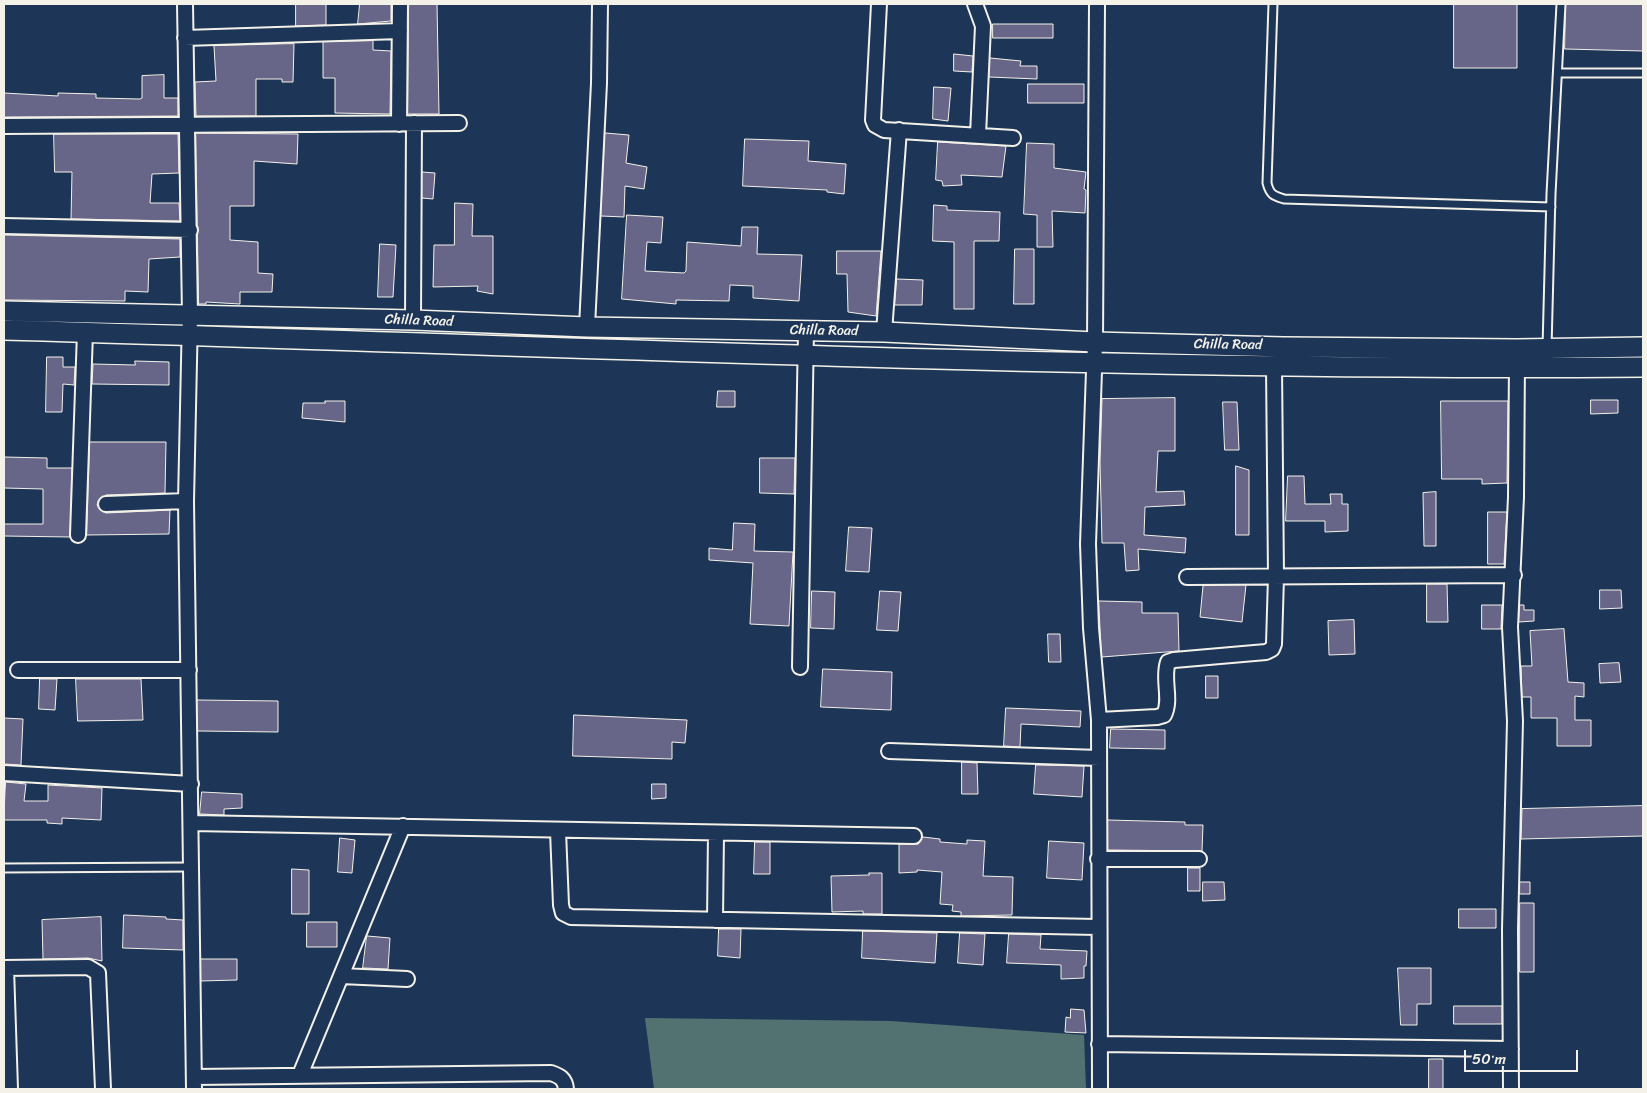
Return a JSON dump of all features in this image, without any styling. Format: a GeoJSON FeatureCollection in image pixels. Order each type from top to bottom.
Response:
{"type":"FeatureCollection","features":[{"type":"Feature","properties":{"kind":"main road","name":"Chilla Road"},"geometry":{"type":"LineString","coordinates":[[4,311],[413,320],[587,327],[884,332],[1517,358],[1643,367]]}},
{"type":"Feature","properties":{"kind":"main road","name":"Chilla Road"},"geometry":{"type":"LineString","coordinates":[[4,330],[190,334],[540,349],[1274,366],[1517,358],[1547,348],[1643,347]]}},
{"type":"Feature","properties":{"kind":"street"},"geometry":{"type":"LineString","coordinates":[[185,4],[186,125],[190,230],[190,334],[186,501],[194,1083],[300,1075],[551,1073],[560,1076],[566,1089]]}},
{"type":"Feature","properties":{"kind":"street"},"geometry":{"type":"LineString","coordinates":[[399,124],[400,4]]}},
{"type":"Feature","properties":{"kind":"street"},"geometry":{"type":"LineString","coordinates":[[587,327],[599,83],[600,4]]}},
{"type":"Feature","properties":{"kind":"street"},"geometry":{"type":"LineString","coordinates":[[879,4],[873,120],[879,128],[1013,138]]}},
{"type":"Feature","properties":{"kind":"street"},"geometry":{"type":"LineString","coordinates":[[976,4],[983,26],[978,135]]}},
{"type":"Feature","properties":{"kind":"street"},"geometry":{"type":"LineString","coordinates":[[1096,4],[1095,342],[1088,544],[1091,628],[1099,720],[1098,927],[1100,1089]]}},
{"type":"Feature","properties":{"kind":"street"},"geometry":{"type":"LineString","coordinates":[[186,38],[400,31]]}},
{"type":"Feature","properties":{"kind":"street"},"geometry":{"type":"LineString","coordinates":[[4,126],[459,123]]}},
{"type":"Feature","properties":{"kind":"street"},"geometry":{"type":"LineString","coordinates":[[413,320],[414,124]]}},
{"type":"Feature","properties":{"kind":"street"},"geometry":{"type":"LineString","coordinates":[[884,332],[899,130]]}},
{"type":"Feature","properties":{"kind":"street"},"geometry":{"type":"LineString","coordinates":[[4,226],[190,230]]}},
{"type":"Feature","properties":{"kind":"street"},"geometry":{"type":"LineString","coordinates":[[800,667],[806,331]]}},
{"type":"Feature","properties":{"kind":"street"},"geometry":{"type":"LineString","coordinates":[[78,535],[84,332]]}},
{"type":"Feature","properties":{"kind":"street"},"geometry":{"type":"LineString","coordinates":[[1511,1089],[1510,929],[1515,721],[1510,627],[1514,575],[1517,358]]}},
{"type":"Feature","properties":{"kind":"street"},"geometry":{"type":"LineString","coordinates":[[1099,720],[1164,715],[1167,708],[1166,670],[1168,662],[1266,652],[1272,649],[1274,644],[1276,577],[1274,366]]}},
{"type":"Feature","properties":{"kind":"street"},"geometry":{"type":"LineString","coordinates":[[106,504],[186,501]]}},
{"type":"Feature","properties":{"kind":"street"},"geometry":{"type":"LineString","coordinates":[[1187,577],[1514,575]]}},
{"type":"Feature","properties":{"kind":"street"},"geometry":{"type":"LineString","coordinates":[[18,670],[189,670]]}},
{"type":"Feature","properties":{"kind":"street"},"geometry":{"type":"LineString","coordinates":[[890,751],[1099,758]]}},
{"type":"Feature","properties":{"kind":"street"},"geometry":{"type":"LineString","coordinates":[[4,773],[191,784]]}},
{"type":"Feature","properties":{"kind":"street"},"geometry":{"type":"LineString","coordinates":[[191,823],[914,836]]}},
{"type":"Feature","properties":{"kind":"street"},"geometry":{"type":"LineString","coordinates":[[300,1075],[403,826]]}},
{"type":"Feature","properties":{"kind":"street"},"geometry":{"type":"LineString","coordinates":[[558,831],[560,904],[563,913],[571,917],[1098,927]]}},
{"type":"Feature","properties":{"kind":"street"},"geometry":{"type":"LineString","coordinates":[[715,920],[716,833]]}},
{"type":"Feature","properties":{"kind":"street"},"geometry":{"type":"LineString","coordinates":[[1098,859],[1199,859]]}},
{"type":"Feature","properties":{"kind":"street"},"geometry":{"type":"LineString","coordinates":[[10,1089],[5,968],[88,967],[98,973],[103,1089]]}},
{"type":"Feature","properties":{"kind":"street"},"geometry":{"type":"LineString","coordinates":[[341,976],[407,980]]}},
{"type":"Feature","properties":{"kind":"street"},"geometry":{"type":"LineString","coordinates":[[1100,1044],[1511,1049]]}},
{"type":"Feature","properties":{"kind":"lane"},"geometry":{"type":"LineString","coordinates":[[1273,4],[1267,183],[1270,192],[1274,196],[1284,199],[1551,207]]}},
{"type":"Feature","properties":{"kind":"lane"},"geometry":{"type":"LineString","coordinates":[[1547,348],[1551,207],[1562,4]]}},
{"type":"Feature","properties":{"kind":"lane"},"geometry":{"type":"LineString","coordinates":[[1558,73],[1643,73]]}},
{"type":"Feature","properties":{"kind":"lane"},"geometry":{"type":"LineString","coordinates":[[4,868],[192,867]]}},
{"type":"Feature","properties":{"kind":"green space"},"geometry":{"type":"Polygon","coordinates":[[[645,1018],[891,1021],[1084,1035],[1086,1089],[654,1089],[645,1018]]]}},
{"type":"Feature","properties":{"kind":"building"},"geometry":{"type":"Polygon","coordinates":[[[296,4],[326,4],[326,25],[296,26],[296,4]]]}},
{"type":"Feature","properties":{"kind":"building"},"geometry":{"type":"Polygon","coordinates":[[[360,4],[391,4],[391,21],[358,24],[360,4]]]}},
{"type":"Feature","properties":{"kind":"building"},"geometry":{"type":"Polygon","coordinates":[[[409,4],[437,4],[439,114],[408,114],[409,4]]]}},
{"type":"Feature","properties":{"kind":"building"},"geometry":{"type":"Polygon","coordinates":[[[1454,4],[1517,4],[1517,68],[1454,68],[1454,4]]]}},
{"type":"Feature","properties":{"kind":"building"},"geometry":{"type":"Polygon","coordinates":[[[1566,4],[1643,4],[1643,51],[1565,49],[1566,4]]]}},
{"type":"Feature","properties":{"kind":"building"},"geometry":{"type":"Polygon","coordinates":[[[993,24],[1053,24],[1053,38],[993,38],[993,24]]]}},
{"type":"Feature","properties":{"kind":"building"},"geometry":{"type":"Polygon","coordinates":[[[373,41],[373,50],[391,51],[390,114],[335,113],[335,78],[323,78],[323,42],[373,41]]]}},
{"type":"Feature","properties":{"kind":"building"},"geometry":{"type":"Polygon","coordinates":[[[294,44],[293,82],[282,82],[282,79],[256,79],[256,116],[196,116],[195,82],[216,81],[214,46],[294,44]]]}},
{"type":"Feature","properties":{"kind":"building"},"geometry":{"type":"Polygon","coordinates":[[[954,54],[973,56],[972,72],[954,71],[954,54]]]}},
{"type":"Feature","properties":{"kind":"building"},"geometry":{"type":"Polygon","coordinates":[[[990,58],[1021,61],[1020,66],[1037,66],[1037,79],[989,77],[990,58]]]}},
{"type":"Feature","properties":{"kind":"building"},"geometry":{"type":"Polygon","coordinates":[[[164,75],[164,98],[178,98],[178,116],[4,117],[4,93],[58,96],[58,93],[96,94],[96,98],[140,99],[142,98],[142,76],[164,75]]]}},
{"type":"Feature","properties":{"kind":"building"},"geometry":{"type":"Polygon","coordinates":[[[1028,84],[1084,84],[1084,103],[1028,103],[1028,84]]]}},
{"type":"Feature","properties":{"kind":"building"},"geometry":{"type":"Polygon","coordinates":[[[934,87],[951,88],[948,121],[933,119],[934,87]]]}},
{"type":"Feature","properties":{"kind":"building"},"geometry":{"type":"Polygon","coordinates":[[[196,133],[298,134],[297,164],[254,161],[254,206],[230,206],[230,240],[258,242],[258,273],[273,274],[272,292],[240,292],[240,304],[206,302],[206,304],[199,304],[196,133]]]}},
{"type":"Feature","properties":{"kind":"building"},"geometry":{"type":"Polygon","coordinates":[[[605,133],[629,135],[626,163],[647,167],[644,189],[625,186],[624,217],[601,216],[605,133]]]}},
{"type":"Feature","properties":{"kind":"building"},"geometry":{"type":"Polygon","coordinates":[[[54,134],[178,134],[179,173],[152,174],[150,203],[179,203],[180,221],[71,219],[72,172],[55,172],[54,134]]]}},
{"type":"Feature","properties":{"kind":"building"},"geometry":{"type":"Polygon","coordinates":[[[745,139],[809,141],[808,161],[846,164],[844,194],[827,192],[827,190],[743,186],[745,139]]]}},
{"type":"Feature","properties":{"kind":"building"},"geometry":{"type":"Polygon","coordinates":[[[938,142],[1006,146],[1002,177],[961,175],[962,185],[943,186],[942,181],[936,180],[938,142]]]}},
{"type":"Feature","properties":{"kind":"building"},"geometry":{"type":"Polygon","coordinates":[[[1027,143],[1054,144],[1054,168],[1086,172],[1084,189],[1086,190],[1085,213],[1052,211],[1053,247],[1037,247],[1037,215],[1024,214],[1027,143]]]}},
{"type":"Feature","properties":{"kind":"building"},"geometry":{"type":"Polygon","coordinates":[[[422,172],[435,173],[433,199],[422,198],[422,172]]]}},
{"type":"Feature","properties":{"kind":"building"},"geometry":{"type":"Polygon","coordinates":[[[455,203],[473,204],[472,236],[493,236],[493,294],[477,291],[478,286],[433,287],[434,245],[454,245],[455,203]]]}},
{"type":"Feature","properties":{"kind":"building"},"geometry":{"type":"Polygon","coordinates":[[[934,205],[947,206],[947,210],[1000,212],[999,241],[974,241],[974,309],[954,309],[954,242],[933,241],[934,205]]]}},
{"type":"Feature","properties":{"kind":"building"},"geometry":{"type":"Polygon","coordinates":[[[627,215],[663,217],[661,243],[647,242],[645,271],[684,273],[686,271],[687,242],[741,246],[742,227],[758,227],[757,254],[802,255],[799,301],[753,298],[753,286],[730,285],[729,301],[676,300],[676,304],[622,299],[627,215]]]}},
{"type":"Feature","properties":{"kind":"building"},"geometry":{"type":"Polygon","coordinates":[[[4,235],[180,239],[180,257],[149,259],[148,292],[125,291],[125,301],[4,300],[4,235]]]}},
{"type":"Feature","properties":{"kind":"building"},"geometry":{"type":"Polygon","coordinates":[[[380,244],[396,245],[393,297],[378,297],[380,244]]]}},
{"type":"Feature","properties":{"kind":"building"},"geometry":{"type":"Polygon","coordinates":[[[1015,249],[1034,249],[1034,304],[1014,304],[1015,249]]]}},
{"type":"Feature","properties":{"kind":"building"},"geometry":{"type":"Polygon","coordinates":[[[837,251],[881,251],[876,316],[848,312],[847,274],[837,274],[837,251]]]}},
{"type":"Feature","properties":{"kind":"building"},"geometry":{"type":"Polygon","coordinates":[[[897,279],[923,280],[922,305],[895,305],[897,279]]]}},
{"type":"Feature","properties":{"kind":"building"},"geometry":{"type":"Polygon","coordinates":[[[47,357],[63,357],[63,367],[75,367],[74,385],[63,384],[62,412],[46,412],[47,357]]]}},
{"type":"Feature","properties":{"kind":"building"},"geometry":{"type":"Polygon","coordinates":[[[135,361],[169,362],[169,385],[92,384],[93,364],[135,365],[135,361]]]}},
{"type":"Feature","properties":{"kind":"building"},"geometry":{"type":"Polygon","coordinates":[[[718,391],[735,391],[735,407],[717,407],[718,391]]]}},
{"type":"Feature","properties":{"kind":"building"},"geometry":{"type":"Polygon","coordinates":[[[1175,398],[1175,451],[1158,451],[1156,492],[1184,491],[1185,505],[1145,507],[1144,535],[1186,538],[1185,553],[1138,549],[1139,570],[1126,571],[1124,543],[1102,543],[1100,462],[1102,399],[1175,398]]]}},
{"type":"Feature","properties":{"kind":"building"},"geometry":{"type":"Polygon","coordinates":[[[1591,400],[1618,400],[1618,413],[1591,414],[1591,400]]]}},
{"type":"Feature","properties":{"kind":"building"},"geometry":{"type":"Polygon","coordinates":[[[325,401],[345,401],[345,422],[302,418],[303,403],[325,403],[325,401]]]}},
{"type":"Feature","properties":{"kind":"building"},"geometry":{"type":"Polygon","coordinates":[[[1441,401],[1508,401],[1507,483],[1482,484],[1482,479],[1442,479],[1441,401]]]}},
{"type":"Feature","properties":{"kind":"building"},"geometry":{"type":"Polygon","coordinates":[[[1223,402],[1237,402],[1239,450],[1225,450],[1223,402]]]}},
{"type":"Feature","properties":{"kind":"building"},"geometry":{"type":"Polygon","coordinates":[[[90,442],[166,442],[165,493],[106,495],[99,500],[97,505],[106,513],[170,510],[169,534],[87,535],[90,442]]]}},
{"type":"Feature","properties":{"kind":"building"},"geometry":{"type":"Polygon","coordinates":[[[4,457],[47,458],[47,468],[72,468],[70,537],[4,536],[4,524],[43,524],[43,489],[4,488],[4,457]]]}},
{"type":"Feature","properties":{"kind":"building"},"geometry":{"type":"Polygon","coordinates":[[[760,458],[795,458],[794,494],[760,493],[760,458]]]}},
{"type":"Feature","properties":{"kind":"building"},"geometry":{"type":"Polygon","coordinates":[[[1236,466],[1249,470],[1249,535],[1236,535],[1236,466]]]}},
{"type":"Feature","properties":{"kind":"building"},"geometry":{"type":"Polygon","coordinates":[[[1288,476],[1304,476],[1305,504],[1331,504],[1330,494],[1342,494],[1342,504],[1348,504],[1348,531],[1325,532],[1325,521],[1286,521],[1288,476]]]}},
{"type":"Feature","properties":{"kind":"building"},"geometry":{"type":"Polygon","coordinates":[[[1436,492],[1436,546],[1424,546],[1423,493],[1436,492]]]}},
{"type":"Feature","properties":{"kind":"building"},"geometry":{"type":"Polygon","coordinates":[[[1488,512],[1507,512],[1504,564],[1488,564],[1488,512]]]}},
{"type":"Feature","properties":{"kind":"building"},"geometry":{"type":"Polygon","coordinates":[[[734,523],[755,524],[754,551],[793,552],[789,626],[750,624],[753,563],[709,560],[709,548],[732,550],[734,523]]]}},
{"type":"Feature","properties":{"kind":"building"},"geometry":{"type":"Polygon","coordinates":[[[849,527],[872,528],[869,572],[846,571],[849,527]]]}},
{"type":"Feature","properties":{"kind":"building"},"geometry":{"type":"Polygon","coordinates":[[[1427,584],[1447,584],[1448,622],[1427,622],[1427,584]]]}},
{"type":"Feature","properties":{"kind":"building"},"geometry":{"type":"Polygon","coordinates":[[[1246,585],[1242,622],[1200,617],[1203,586],[1246,585]]]}},
{"type":"Feature","properties":{"kind":"building"},"geometry":{"type":"Polygon","coordinates":[[[1600,590],[1621,590],[1622,608],[1600,609],[1600,590]]]}},
{"type":"Feature","properties":{"kind":"building"},"geometry":{"type":"Polygon","coordinates":[[[812,591],[835,592],[834,629],[811,628],[812,591]]]}},
{"type":"Feature","properties":{"kind":"building"},"geometry":{"type":"Polygon","coordinates":[[[880,591],[901,592],[898,631],[877,630],[880,591]]]}},
{"type":"Feature","properties":{"kind":"building"},"geometry":{"type":"Polygon","coordinates":[[[1099,601],[1142,602],[1142,613],[1178,613],[1179,651],[1102,657],[1099,601]]]}},
{"type":"Feature","properties":{"kind":"building"},"geometry":{"type":"Polygon","coordinates":[[[1482,605],[1502,605],[1501,629],[1482,629],[1482,605]]]}},
{"type":"Feature","properties":{"kind":"building"},"geometry":{"type":"Polygon","coordinates":[[[1520,605],[1524,605],[1524,610],[1534,610],[1534,621],[1519,622],[1520,605]]]}},
{"type":"Feature","properties":{"kind":"building"},"geometry":{"type":"Polygon","coordinates":[[[1354,620],[1355,654],[1329,655],[1328,621],[1354,620]]]}},
{"type":"Feature","properties":{"kind":"building"},"geometry":{"type":"Polygon","coordinates":[[[1564,629],[1568,682],[1584,683],[1584,697],[1575,696],[1575,720],[1591,720],[1591,746],[1557,746],[1557,718],[1531,718],[1531,697],[1522,697],[1521,666],[1532,666],[1530,631],[1564,629]]]}},
{"type":"Feature","properties":{"kind":"building"},"geometry":{"type":"Polygon","coordinates":[[[1048,634],[1060,634],[1061,662],[1049,662],[1048,634]]]}},
{"type":"Feature","properties":{"kind":"building"},"geometry":{"type":"Polygon","coordinates":[[[1619,663],[1621,682],[1600,683],[1599,664],[1619,663]]]}},
{"type":"Feature","properties":{"kind":"building"},"geometry":{"type":"Polygon","coordinates":[[[823,669],[892,672],[891,710],[821,707],[823,669]]]}},
{"type":"Feature","properties":{"kind":"building"},"geometry":{"type":"Polygon","coordinates":[[[1206,676],[1218,676],[1218,698],[1206,698],[1206,676]]]}},
{"type":"Feature","properties":{"kind":"building"},"geometry":{"type":"Polygon","coordinates":[[[40,679],[57,679],[55,710],[39,709],[40,679]]]}},
{"type":"Feature","properties":{"kind":"building"},"geometry":{"type":"Polygon","coordinates":[[[76,679],[141,679],[143,720],[78,721],[76,679]]]}},
{"type":"Feature","properties":{"kind":"building"},"geometry":{"type":"Polygon","coordinates":[[[197,700],[278,701],[278,732],[198,731],[197,700]]]}},
{"type":"Feature","properties":{"kind":"building"},"geometry":{"type":"Polygon","coordinates":[[[1006,708],[1081,711],[1080,727],[1021,724],[1020,747],[1004,746],[1006,708]]]}},
{"type":"Feature","properties":{"kind":"building"},"geometry":{"type":"Polygon","coordinates":[[[574,715],[687,720],[685,743],[672,742],[672,759],[573,756],[574,715]]]}},
{"type":"Feature","properties":{"kind":"building"},"geometry":{"type":"Polygon","coordinates":[[[4,718],[23,719],[21,765],[4,764],[4,718]]]}},
{"type":"Feature","properties":{"kind":"building"},"geometry":{"type":"Polygon","coordinates":[[[1111,729],[1165,730],[1165,749],[1110,748],[1111,729]]]}},
{"type":"Feature","properties":{"kind":"building"},"geometry":{"type":"Polygon","coordinates":[[[962,762],[977,763],[978,794],[962,794],[962,762]]]}},
{"type":"Feature","properties":{"kind":"building"},"geometry":{"type":"Polygon","coordinates":[[[1036,765],[1084,766],[1082,797],[1034,794],[1036,765]]]}},
{"type":"Feature","properties":{"kind":"building"},"geometry":{"type":"Polygon","coordinates":[[[6,782],[26,784],[24,801],[48,801],[48,785],[102,788],[101,820],[62,818],[62,824],[47,823],[47,820],[4,820],[6,782]]]}},
{"type":"Feature","properties":{"kind":"building"},"geometry":{"type":"Polygon","coordinates":[[[652,784],[666,784],[666,798],[652,799],[652,784]]]}},
{"type":"Feature","properties":{"kind":"building"},"geometry":{"type":"Polygon","coordinates":[[[202,792],[242,794],[242,808],[224,809],[224,815],[200,814],[202,792]]]}},
{"type":"Feature","properties":{"kind":"building"},"geometry":{"type":"Polygon","coordinates":[[[1643,806],[1643,836],[1521,839],[1522,809],[1643,806]]]}},
{"type":"Feature","properties":{"kind":"building"},"geometry":{"type":"Polygon","coordinates":[[[1108,820],[1185,822],[1185,825],[1203,825],[1202,851],[1108,850],[1108,820]]]}},
{"type":"Feature","properties":{"kind":"building"},"geometry":{"type":"Polygon","coordinates":[[[923,837],[940,839],[940,842],[967,844],[967,840],[985,841],[983,876],[1013,877],[1012,915],[961,916],[961,912],[952,911],[953,905],[940,904],[942,872],[917,870],[917,872],[899,873],[899,844],[918,844],[923,837]]]}},
{"type":"Feature","properties":{"kind":"building"},"geometry":{"type":"Polygon","coordinates":[[[340,838],[355,840],[352,873],[338,872],[340,838]]]}},
{"type":"Feature","properties":{"kind":"building"},"geometry":{"type":"Polygon","coordinates":[[[1049,841],[1084,843],[1082,880],[1047,878],[1049,841]]]}},
{"type":"Feature","properties":{"kind":"building"},"geometry":{"type":"Polygon","coordinates":[[[755,842],[770,842],[770,874],[754,874],[755,842]]]}},
{"type":"Feature","properties":{"kind":"building"},"geometry":{"type":"Polygon","coordinates":[[[1188,868],[1200,868],[1200,891],[1188,891],[1188,868]]]}},
{"type":"Feature","properties":{"kind":"building"},"geometry":{"type":"Polygon","coordinates":[[[292,869],[309,870],[309,914],[292,914],[292,869]]]}},
{"type":"Feature","properties":{"kind":"building"},"geometry":{"type":"Polygon","coordinates":[[[869,873],[882,873],[882,914],[863,914],[863,911],[832,912],[831,876],[869,875],[869,873]]]}},
{"type":"Feature","properties":{"kind":"building"},"geometry":{"type":"Polygon","coordinates":[[[1203,882],[1224,882],[1225,900],[1203,901],[1203,882]]]}},
{"type":"Feature","properties":{"kind":"building"},"geometry":{"type":"Polygon","coordinates":[[[1520,882],[1530,882],[1530,894],[1520,894],[1520,882]]]}},
{"type":"Feature","properties":{"kind":"building"},"geometry":{"type":"Polygon","coordinates":[[[1520,903],[1534,903],[1534,972],[1520,972],[1520,903]]]}},
{"type":"Feature","properties":{"kind":"building"},"geometry":{"type":"Polygon","coordinates":[[[1459,909],[1496,909],[1496,928],[1459,928],[1459,909]]]}},
{"type":"Feature","properties":{"kind":"building"},"geometry":{"type":"Polygon","coordinates":[[[124,915],[166,917],[166,919],[183,920],[183,950],[123,948],[124,915]]]}},
{"type":"Feature","properties":{"kind":"building"},"geometry":{"type":"Polygon","coordinates":[[[101,917],[102,961],[88,958],[43,959],[42,920],[101,917]]]}},
{"type":"Feature","properties":{"kind":"building"},"geometry":{"type":"Polygon","coordinates":[[[307,922],[337,922],[337,947],[307,947],[307,922]]]}},
{"type":"Feature","properties":{"kind":"building"},"geometry":{"type":"Polygon","coordinates":[[[719,929],[741,929],[740,958],[718,956],[719,929]]]}},
{"type":"Feature","properties":{"kind":"building"},"geometry":{"type":"Polygon","coordinates":[[[863,931],[937,933],[935,963],[862,958],[863,931]]]}},
{"type":"Feature","properties":{"kind":"building"},"geometry":{"type":"Polygon","coordinates":[[[960,933],[985,934],[983,965],[958,963],[960,933]]]}},
{"type":"Feature","properties":{"kind":"building"},"geometry":{"type":"Polygon","coordinates":[[[1009,934],[1041,935],[1040,949],[1087,951],[1084,978],[1061,979],[1061,965],[1007,963],[1009,934]]]}},
{"type":"Feature","properties":{"kind":"building"},"geometry":{"type":"Polygon","coordinates":[[[367,936],[390,938],[388,969],[363,968],[367,936]]]}},
{"type":"Feature","properties":{"kind":"building"},"geometry":{"type":"Polygon","coordinates":[[[201,959],[237,959],[237,980],[201,981],[201,959]]]}},
{"type":"Feature","properties":{"kind":"building"},"geometry":{"type":"Polygon","coordinates":[[[1398,968],[1431,968],[1431,1004],[1417,1004],[1417,1025],[1401,1025],[1398,968]]]}},
{"type":"Feature","properties":{"kind":"building"},"geometry":{"type":"Polygon","coordinates":[[[1454,1006],[1502,1006],[1502,1024],[1454,1024],[1454,1006]]]}},
{"type":"Feature","properties":{"kind":"building"},"geometry":{"type":"Polygon","coordinates":[[[1071,1009],[1084,1010],[1086,1033],[1065,1032],[1066,1017],[1070,1018],[1071,1009]]]}},
{"type":"Feature","properties":{"kind":"building"},"geometry":{"type":"Polygon","coordinates":[[[1429,1059],[1443,1059],[1443,1089],[1429,1089],[1429,1059]]]}}]}
